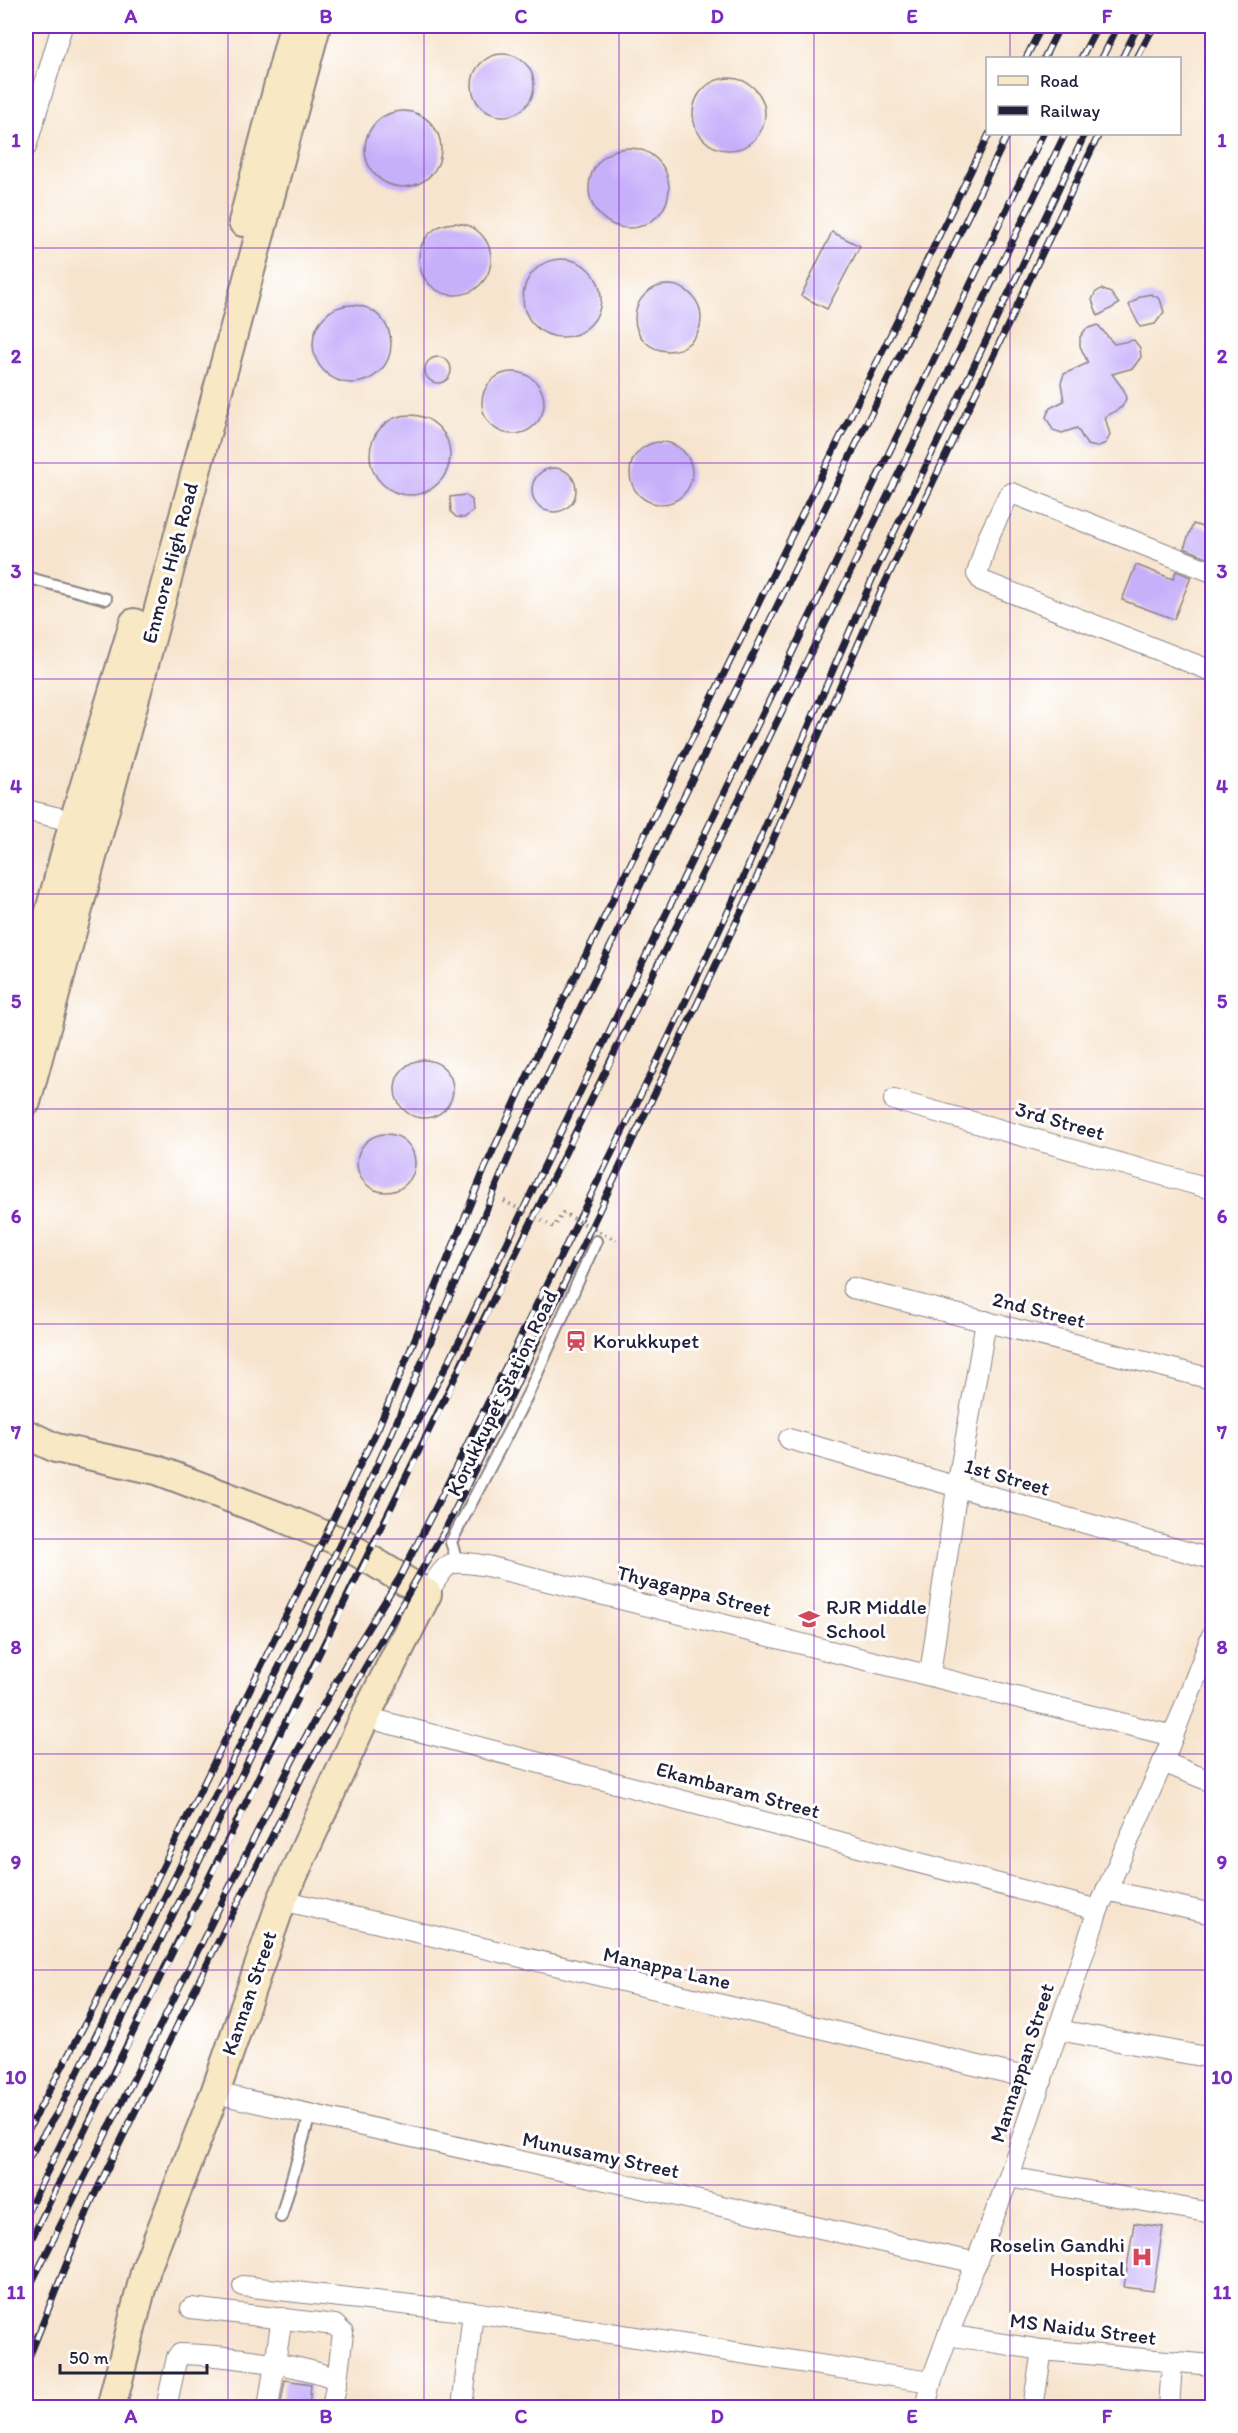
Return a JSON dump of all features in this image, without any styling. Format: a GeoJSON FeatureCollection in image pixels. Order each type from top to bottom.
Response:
{"type":"FeatureCollection","features":[{"type":"Feature","properties":{"kind":"main road","name":"Enmore High Road"},"geometry":{"type":"LineString","coordinates":[[26,1102],[86,824],[294,26]]}},
{"type":"Feature","properties":{"kind":"main road","name":"Enmore High Road"},"geometry":{"type":"LineString","coordinates":[[26,1001],[86,824],[316,26]]}},
{"type":"Feature","properties":{"kind":"main road"},"geometry":{"type":"LineString","coordinates":[[26,1434],[56,1448],[157,1470],[283,1518],[341,1542],[427,1594]]}},
{"type":"Feature","properties":{"kind":"main road","name":"Kannan Street"},"geometry":{"type":"LineString","coordinates":[[111,2408],[146,2269],[215,2093],[282,1900],[365,1717],[427,1594]]}},
{"type":"Feature","properties":{"kind":"street"},"geometry":{"type":"LineString","coordinates":[[26,147],[62,26]]}},
{"type":"Feature","properties":{"kind":"street"},"geometry":{"type":"LineString","coordinates":[[1212,572],[1012,493],[1008,496],[988,538],[977,571],[982,581],[1212,671]]}},
{"type":"Feature","properties":{"kind":"street"},"geometry":{"type":"LineString","coordinates":[[26,810],[86,824]]}},
{"type":"Feature","properties":{"kind":"street","name":"3rd Street"},"geometry":{"type":"LineString","coordinates":[[894,1100],[1212,1189]]}},
{"type":"Feature","properties":{"kind":"street","name":"2nd Street"},"geometry":{"type":"LineString","coordinates":[[853,1288],[1212,1380]]}},
{"type":"Feature","properties":{"kind":"street"},"geometry":{"type":"LineString","coordinates":[[930,1674],[957,1488],[986,1321]]}},
{"type":"Feature","properties":{"kind":"street","name":"1st Street"},"geometry":{"type":"LineString","coordinates":[[789,1439],[1212,1559]]}},
{"type":"Feature","properties":{"kind":"street"},"geometry":{"type":"LineString","coordinates":[[427,1594],[445,1565],[457,1561]]}},
{"type":"Feature","properties":{"kind":"street","name":"Thyagappa Street"},"geometry":{"type":"LineString","coordinates":[[457,1561],[487,1566],[930,1674],[1173,1736]]}},
{"type":"Feature","properties":{"kind":"street","name":"Mannappan Street"},"geometry":{"type":"LineString","coordinates":[[925,2408],[931,2382],[948,2335],[1009,2177],[1098,1910],[1173,1736],[1206,1670],[1212,1635]]}},
{"type":"Feature","properties":{"kind":"street","name":"Ekambaram Street"},"geometry":{"type":"LineString","coordinates":[[365,1717],[1098,1910]]}},
{"type":"Feature","properties":{"kind":"street"},"geometry":{"type":"LineString","coordinates":[[1163,1762],[1212,1782]]}},
{"type":"Feature","properties":{"kind":"street"},"geometry":{"type":"LineString","coordinates":[[1106,1890],[1212,1914]]}},
{"type":"Feature","properties":{"kind":"street","name":"Manappa Lane"},"geometry":{"type":"LineString","coordinates":[[282,1900],[1042,2081]]}},
{"type":"Feature","properties":{"kind":"street"},"geometry":{"type":"LineString","coordinates":[[1058,2030],[1212,2058]]}},
{"type":"Feature","properties":{"kind":"street","name":"Munusamy Street"},"geometry":{"type":"LineString","coordinates":[[215,2093],[977,2263]]}},
{"type":"Feature","properties":{"kind":"street"},"geometry":{"type":"LineString","coordinates":[[1009,2177],[1212,2213]]}},
{"type":"Feature","properties":{"kind":"street"},"geometry":{"type":"LineString","coordinates":[[243,2286],[474,2312],[931,2382]]}},
{"type":"Feature","properties":{"kind":"street"},"geometry":{"type":"LineString","coordinates":[[191,2308],[335,2325],[343,2333],[332,2408]]}},
{"type":"Feature","properties":{"kind":"street"},"geometry":{"type":"LineString","coordinates":[[462,2408],[474,2312]]}},
{"type":"Feature","properties":{"kind":"street"},"geometry":{"type":"LineString","coordinates":[[268,2408],[282,2318]]}},
{"type":"Feature","properties":{"kind":"street","name":"MS Naidu Street"},"geometry":{"type":"LineString","coordinates":[[948,2335],[1042,2350],[1212,2365]]}},
{"type":"Feature","properties":{"kind":"street"},"geometry":{"type":"LineString","coordinates":[[1033,2408],[1042,2350]]}},
{"type":"Feature","properties":{"kind":"street"},"geometry":{"type":"LineString","coordinates":[[166,2408],[177,2357],[180,2354],[274,2365],[319,2373],[337,2380]]}},
{"type":"Feature","properties":{"kind":"street"},"geometry":{"type":"LineString","coordinates":[[1169,2408],[1172,2363]]}},
{"type":"Feature","properties":{"kind":"lane"},"geometry":{"type":"LineString","coordinates":[[26,577],[106,599]]}},
{"type":"Feature","properties":{"kind":"lane","name":"Korukkupet Station Road"},"geometry":{"type":"LineString","coordinates":[[457,1561],[451,1542],[528,1394],[596,1241]]}},
{"type":"Feature","properties":{"kind":"lane"},"geometry":{"type":"LineString","coordinates":[[281,2217],[310,2115]]}},
{"type":"Feature","properties":{"kind":"path"},"geometry":{"type":"LineString","coordinates":[[504,1201],[554,1227],[563,1213],[616,1240]]}},
{"type":"Feature","properties":{"kind":"building"},"geometry":{"type":"Polygon","coordinates":[[[503,54],[525,63],[534,85],[525,107],[503,116],[481,107],[472,85],[481,63],[503,54]]]}},
{"type":"Feature","properties":{"kind":"building"},"geometry":{"type":"Polygon","coordinates":[[[736,78],[755,88],[763,100],[765,114],[763,128],[755,140],[743,148],[722,150],[703,140],[695,128],[693,107],[703,88],[715,80],[736,78]]]}},
{"type":"Feature","properties":{"kind":"building"},"geometry":{"type":"Polygon","coordinates":[[[396,111],[410,111],[424,117],[435,128],[441,142],[438,164],[430,176],[410,187],[396,187],[382,181],[371,170],[365,156],[365,142],[371,128],[382,117],[396,111]]]}},
{"type":"Feature","properties":{"kind":"building"},"geometry":{"type":"Polygon","coordinates":[[[629,148],[644,151],[657,160],[666,173],[669,188],[666,203],[657,216],[644,225],[629,228],[614,225],[601,216],[592,203],[589,188],[592,173],[601,160],[614,151],[629,148]]]}},
{"type":"Feature","properties":{"kind":"building"},"geometry":{"type":"Polygon","coordinates":[[[455,223],[475,229],[485,239],[491,259],[485,279],[475,289],[455,295],[435,289],[425,279],[419,259],[425,239],[435,229],[455,223]]]}},
{"type":"Feature","properties":{"kind":"building"},"geometry":{"type":"Polygon","coordinates":[[[832,232],[860,246],[827,309],[801,296],[832,232]]]}},
{"type":"Feature","properties":{"kind":"building"},"geometry":{"type":"Polygon","coordinates":[[[562,259],[577,262],[589,271],[598,283],[601,298],[598,313],[589,325],[577,334],[562,337],[547,334],[535,325],[526,313],[523,298],[526,283],[535,271],[547,262],[562,259]]]}},
{"type":"Feature","properties":{"kind":"building"},"geometry":{"type":"Polygon","coordinates":[[[668,285],[680,288],[691,295],[698,306],[701,318],[698,330],[691,341],[680,348],[668,351],[656,348],[645,341],[638,330],[635,318],[638,306],[645,295],[656,288],[668,285]]]}},
{"type":"Feature","properties":{"kind":"building"},"geometry":{"type":"Polygon","coordinates":[[[1101,289],[1111,293],[1119,304],[1098,316],[1092,300],[1095,293],[1101,289]]]}},
{"type":"Feature","properties":{"kind":"building"},"geometry":{"type":"Polygon","coordinates":[[[1151,294],[1160,299],[1164,312],[1155,324],[1140,327],[1129,305],[1141,296],[1151,294]]]}},
{"type":"Feature","properties":{"kind":"building"},"geometry":{"type":"Polygon","coordinates":[[[352,305],[367,308],[380,316],[388,329],[391,344],[388,359],[380,372],[367,380],[352,383],[337,380],[324,372],[316,359],[313,344],[316,329],[324,316],[337,308],[352,305]]]}},
{"type":"Feature","properties":{"kind":"building"},"geometry":{"type":"Polygon","coordinates":[[[1098,325],[1114,344],[1134,340],[1140,348],[1141,357],[1133,368],[1112,374],[1124,390],[1126,399],[1122,407],[1105,417],[1110,435],[1106,443],[1097,447],[1087,445],[1077,428],[1062,433],[1053,430],[1046,417],[1050,408],[1064,401],[1061,383],[1064,374],[1088,363],[1080,346],[1080,337],[1086,329],[1098,325]]]}},
{"type":"Feature","properties":{"kind":"building"},"geometry":{"type":"Polygon","coordinates":[[[438,357],[447,361],[451,370],[447,379],[438,383],[429,379],[425,370],[429,361],[438,357]]]}},
{"type":"Feature","properties":{"kind":"building"},"geometry":{"type":"Polygon","coordinates":[[[507,372],[519,372],[535,381],[542,391],[544,403],[542,415],[535,425],[519,434],[507,434],[496,429],[487,420],[482,409],[482,397],[487,386],[496,377],[507,372]]]}},
{"type":"Feature","properties":{"kind":"building"},"geometry":{"type":"Polygon","coordinates":[[[410,415],[425,418],[438,427],[447,440],[450,455],[447,470],[438,483],[425,492],[410,495],[395,492],[382,483],[373,470],[370,455],[373,440],[382,427],[395,418],[410,415]]]}},
{"type":"Feature","properties":{"kind":"building"},"geometry":{"type":"Polygon","coordinates":[[[661,442],[673,444],[683,451],[690,461],[692,473],[690,485],[683,495],[673,502],[661,504],[649,502],[639,495],[632,485],[630,473],[632,461],[639,451],[649,444],[661,442]]]}},
{"type":"Feature","properties":{"kind":"building"},"geometry":{"type":"Polygon","coordinates":[[[554,468],[569,475],[576,490],[569,505],[554,512],[539,505],[532,490],[539,475],[554,468]]]}},
{"type":"Feature","properties":{"kind":"building"},"geometry":{"type":"Polygon","coordinates":[[[465,495],[472,500],[473,511],[464,518],[456,517],[451,512],[450,497],[465,495]]]}},
{"type":"Feature","properties":{"kind":"building"},"geometry":{"type":"Polygon","coordinates":[[[1193,524],[1212,530],[1212,559],[1184,548],[1193,524]]]}},
{"type":"Feature","properties":{"kind":"building"},"geometry":{"type":"Polygon","coordinates":[[[1136,565],[1173,579],[1176,571],[1191,577],[1174,619],[1122,600],[1136,565]]]}},
{"type":"Feature","properties":{"kind":"building"},"geometry":{"type":"Polygon","coordinates":[[[424,1060],[435,1062],[448,1073],[453,1089],[451,1100],[440,1113],[424,1118],[413,1116],[400,1105],[395,1089],[397,1078],[408,1065],[424,1060]]]}},
{"type":"Feature","properties":{"kind":"building"},"geometry":{"type":"Polygon","coordinates":[[[386,1134],[397,1136],[410,1147],[415,1163],[413,1174],[402,1187],[386,1192],[375,1190],[362,1179],[357,1163],[359,1152],[370,1139],[386,1134]]]}},
{"type":"Feature","properties":{"kind":"building"},"geometry":{"type":"Polygon","coordinates":[[[1134,2223],[1163,2227],[1153,2291],[1124,2287],[1134,2223]]]}},
{"type":"Feature","properties":{"kind":"building"},"geometry":{"type":"Polygon","coordinates":[[[285,2380],[311,2384],[309,2408],[280,2408],[285,2380]]]}},
{"type":"Feature","properties":{"kind":"railway"},"geometry":{"type":"LineString","coordinates":[[1026,57],[1042,26]]}},
{"type":"Feature","properties":{"kind":"railway"},"geometry":{"type":"LineString","coordinates":[[1044,57],[1060,26]]}},
{"type":"Feature","properties":{"kind":"railway"},"geometry":{"type":"LineString","coordinates":[[1082,57],[1098,26]]}},
{"type":"Feature","properties":{"kind":"railway"},"geometry":{"type":"LineString","coordinates":[[1102,57],[1118,26]]}},
{"type":"Feature","properties":{"kind":"railway"},"geometry":{"type":"LineString","coordinates":[[1122,57],[1138,26]]}},
{"type":"Feature","properties":{"kind":"railway"},"geometry":{"type":"LineString","coordinates":[[1138,57],[1154,26]]}},
{"type":"Feature","properties":{"kind":"railway"},"geometry":{"type":"LineString","coordinates":[[26,2134],[94,2007],[379,1426],[485,1168],[541,1046],[989,135]]}},
{"type":"Feature","properties":{"kind":"railway"},"geometry":{"type":"LineString","coordinates":[[26,2162],[59,2110],[341,1542],[388,1442],[518,1135],[1008,135]]}},
{"type":"Feature","properties":{"kind":"railway"},"geometry":{"type":"LineString","coordinates":[[26,2215],[369,1514],[464,1332],[1043,135]]}},
{"type":"Feature","properties":{"kind":"railway"},"geometry":{"type":"LineString","coordinates":[[26,2250],[1065,135]]}},
{"type":"Feature","properties":{"kind":"railway"},"geometry":{"type":"LineString","coordinates":[[26,2294],[295,1756],[347,1662],[400,1577],[437,1505],[652,1072],[734,899],[877,568],[1085,135]]}},
{"type":"Feature","properties":{"kind":"railway"},"geometry":{"type":"LineString","coordinates":[[26,2365],[92,2200],[213,1952],[305,1771],[445,1530],[510,1398],[750,893],[883,587],[1099,135]]}},
{"type":"Feature","properties":{"kind":"place","name":"Korukkupet"},"geometry":{"type":"Point","coordinates":[576,1341]}},
{"type":"Feature","properties":{"kind":"place","name":"RJR Middle School"},"geometry":{"type":"Point","coordinates":[809,1619]}},
{"type":"Feature","properties":{"kind":"place","name":"Roselin Gandhi Hospital"},"geometry":{"type":"Point","coordinates":[1142,2257]}}]}
